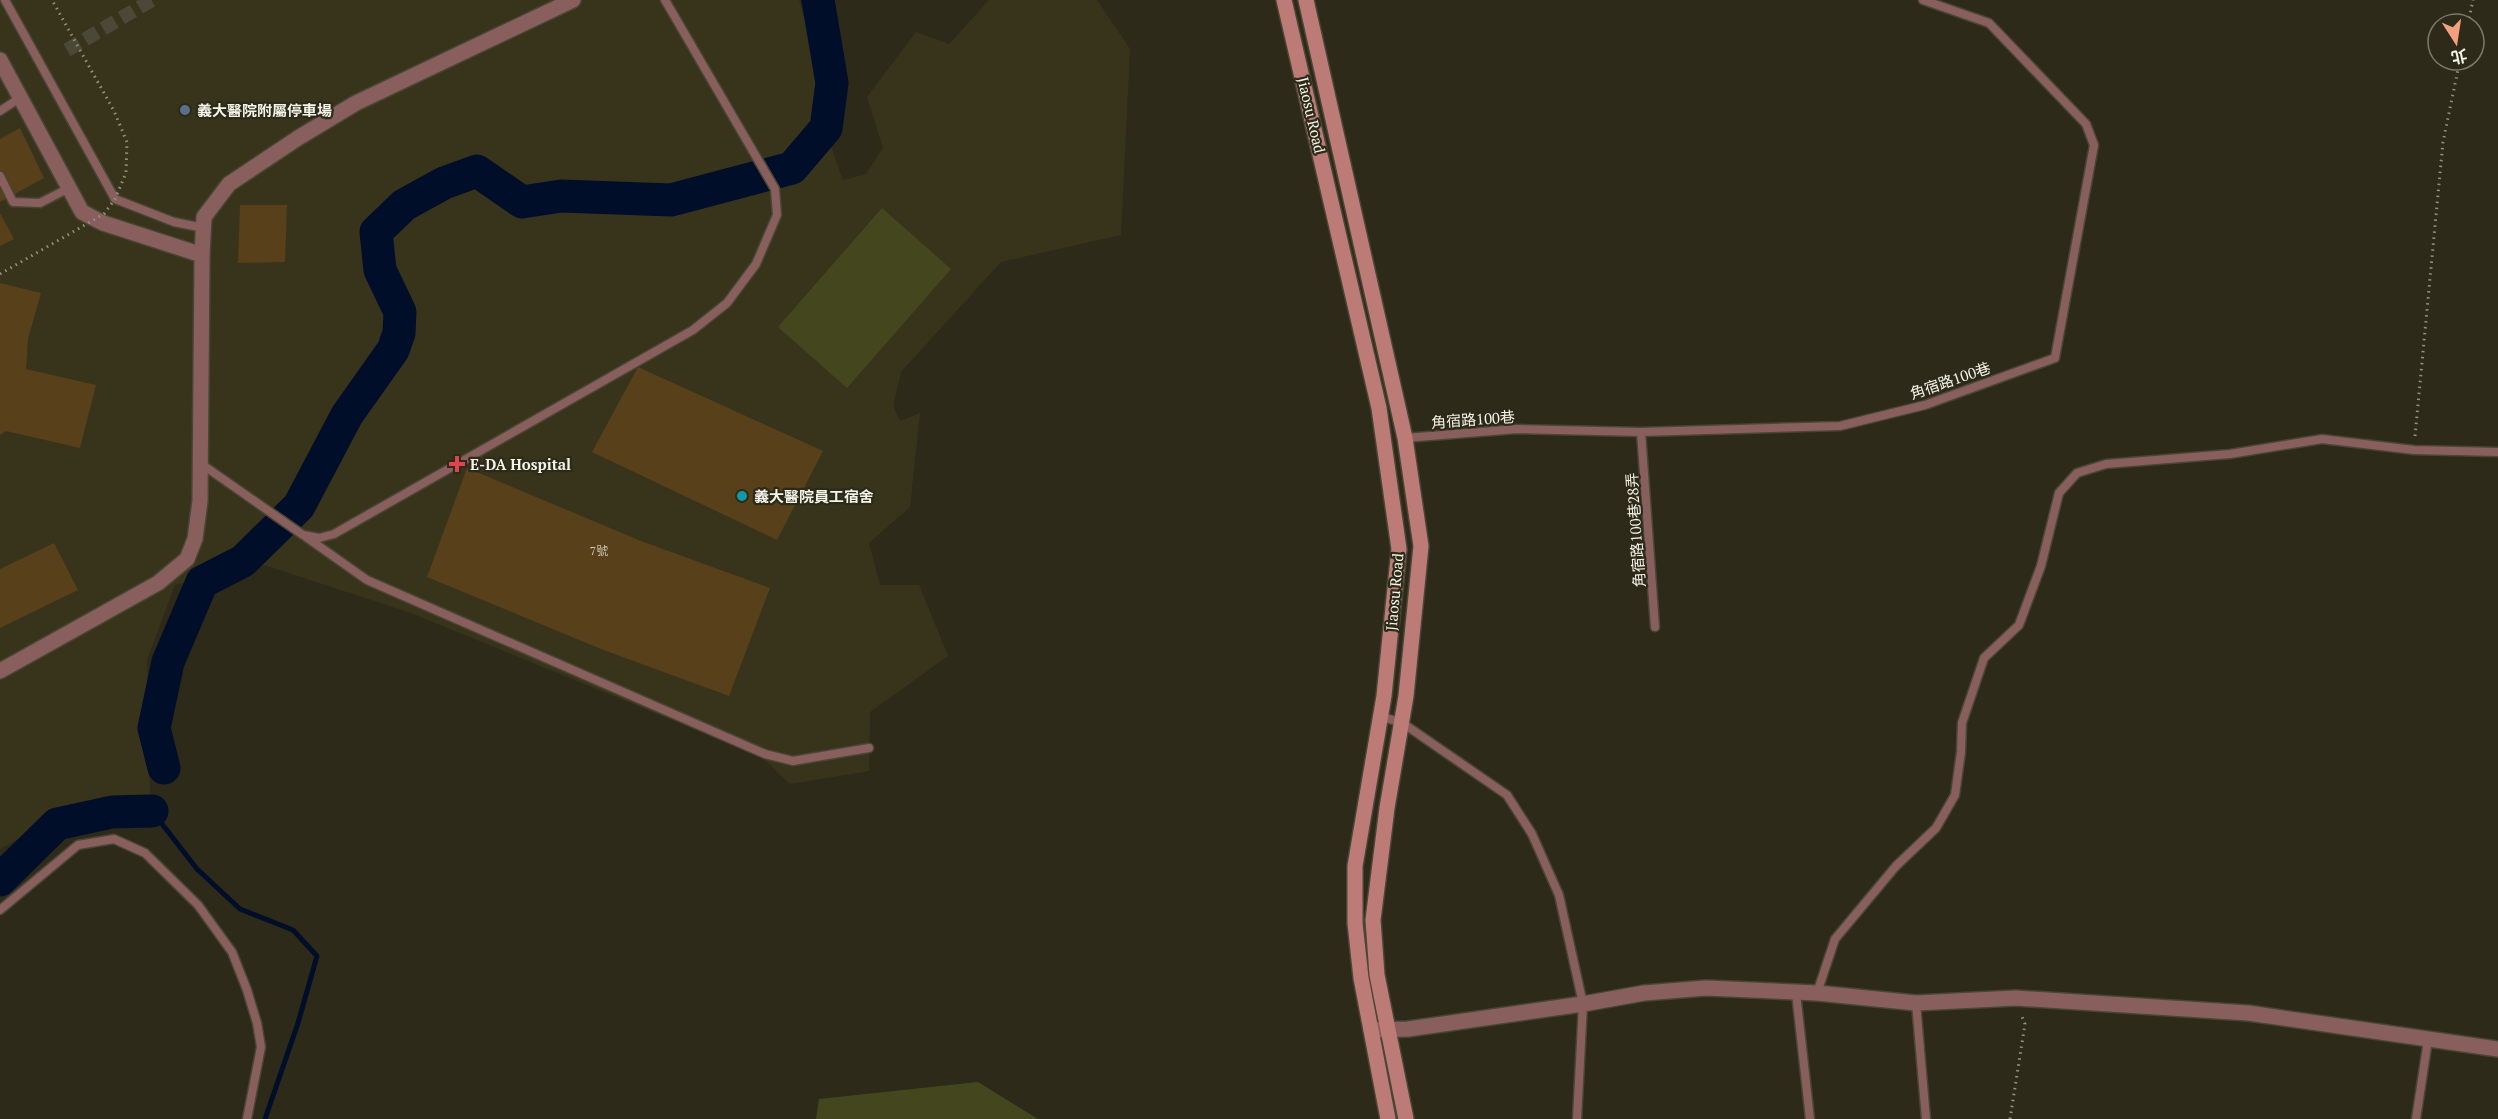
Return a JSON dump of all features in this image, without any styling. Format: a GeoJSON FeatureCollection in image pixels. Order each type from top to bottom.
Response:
{"type":"FeatureCollection","features":[{"type":"Feature","properties":{"kind":"main road","name":"Jiaosu Road"},"geometry":{"type":"LineString","coordinates":[[1284,0],[1379,408],[1399,549],[1381,717],[1355,866],[1356,934],[1361,978],[1388,1119]]}},
{"type":"Feature","properties":{"kind":"main road","name":"Jiaosu Road"},"geometry":{"type":"LineString","coordinates":[[1306,0],[1405,438],[1421,546],[1401,722],[1385,818],[1373,920],[1377,975],[1406,1119]]}},
{"type":"Feature","properties":{"kind":"street"},"geometry":{"type":"LineString","coordinates":[[0,671],[158,584],[187,559],[195,539],[200,501],[204,218],[229,184],[356,103],[573,0]]}},
{"type":"Feature","properties":{"kind":"street"},"geometry":{"type":"LineString","coordinates":[[0,60],[82,212],[103,223],[202,255]]}},
{"type":"Feature","properties":{"kind":"street"},"geometry":{"type":"LineString","coordinates":[[1371,1030],[1408,1029],[1644,993],[1706,988],[1817,993],[1916,1003],[2016,998],[2248,1012],[2498,1050]]}},
{"type":"Feature","properties":{"kind":"lane"},"geometry":{"type":"LineString","coordinates":[[5,0],[116,199],[174,222],[204,228]]}},
{"type":"Feature","properties":{"kind":"lane"},"geometry":{"type":"LineString","coordinates":[[303,535],[319,538],[334,534],[693,330],[727,303],[756,264],[777,215],[775,189],[665,0]]}},
{"type":"Feature","properties":{"kind":"lane","name":"角宿路100巷"},"geometry":{"type":"LineString","coordinates":[[1405,438],[1517,429],[1641,432],[1840,426],[1925,405],[2055,358],[2094,145],[2086,124],[1989,23],[1923,0]]}},
{"type":"Feature","properties":{"kind":"lane"},"geometry":{"type":"LineString","coordinates":[[0,111],[20,98]]}},
{"type":"Feature","properties":{"kind":"lane"},"geometry":{"type":"LineString","coordinates":[[0,176],[13,202],[40,203],[69,188]]}},
{"type":"Feature","properties":{"kind":"lane","name":"角宿路100巷28弄"},"geometry":{"type":"LineString","coordinates":[[1641,432],[1655,627]]}},
{"type":"Feature","properties":{"kind":"lane"},"geometry":{"type":"LineString","coordinates":[[1817,993],[1835,939],[1896,866],[1936,828],[1955,795],[1962,752],[1962,723],[1984,658],[2019,624],[2041,566],[2059,493],[2077,473],[2106,464],[2230,454],[2322,439],[2414,450],[2498,452]]}},
{"type":"Feature","properties":{"kind":"lane"},"geometry":{"type":"LineString","coordinates":[[200,462],[367,580],[765,754],[793,761],[869,748]]}},
{"type":"Feature","properties":{"kind":"lane"},"geometry":{"type":"LineString","coordinates":[[1381,717],[1401,722],[1507,795],[1532,834],[1559,895],[1583,1004],[1577,1119]]}},
{"type":"Feature","properties":{"kind":"lane"},"geometry":{"type":"LineString","coordinates":[[0,910],[78,845],[114,839],[145,853],[198,905],[232,952],[243,980],[257,1023],[261,1047],[247,1119]]}},
{"type":"Feature","properties":{"kind":"lane"},"geometry":{"type":"LineString","coordinates":[[1796,993],[1810,1119]]}},
{"type":"Feature","properties":{"kind":"lane"},"geometry":{"type":"LineString","coordinates":[[1916,1003],[1926,1119]]}},
{"type":"Feature","properties":{"kind":"lane"},"geometry":{"type":"LineString","coordinates":[[2416,1119],[2428,1040]]}},
{"type":"Feature","properties":{"kind":"path"},"geometry":{"type":"LineString","coordinates":[[0,274],[104,214],[116,199],[126,173],[127,142],[114,111],[52,0]]}},
{"type":"Feature","properties":{"kind":"path"},"geometry":{"type":"LineString","coordinates":[[2414,450],[2443,142],[2458,72]]}},
{"type":"Feature","properties":{"kind":"path"},"geometry":{"type":"LineString","coordinates":[[2010,1119],[2025,1024],[2016,998]]}},
{"type":"Feature","properties":{"kind":"shaded area","name":"E-DA Hospital"},"geometry":{"type":"Polygon","coordinates":[[[0,0],[799,0],[818,64],[816,106],[843,180],[866,174],[883,148],[867,97],[916,32],[949,44],[989,0],[1097,0],[1130,49],[1121,235],[1001,262],[901,372],[893,406],[900,421],[920,413],[910,507],[869,543],[880,585],[919,585],[948,656],[870,712],[869,771],[790,784],[762,757],[411,613],[258,563],[175,585],[147,660],[150,798],[43,825],[0,849],[0,0]]]}},
{"type":"Feature","properties":{"kind":"green space"},"geometry":{"type":"Polygon","coordinates":[[[882,208],[951,269],[847,388],[778,327],[882,208]]]}},
{"type":"Feature","properties":{"kind":"green space"},"geometry":{"type":"Polygon","coordinates":[[[978,1082],[1038,1119],[816,1119],[819,1099],[978,1082]]]}},
{"type":"Feature","properties":{"kind":"building"},"geometry":{"type":"Polygon","coordinates":[[[20,128],[44,178],[0,202],[0,139],[20,128]]]}},
{"type":"Feature","properties":{"kind":"building"},"geometry":{"type":"Polygon","coordinates":[[[240,205],[287,205],[285,262],[238,263],[240,205]]]}},
{"type":"Feature","properties":{"kind":"building"},"geometry":{"type":"Polygon","coordinates":[[[0,213],[14,239],[0,246],[0,213]]]}},
{"type":"Feature","properties":{"kind":"building"},"geometry":{"type":"Polygon","coordinates":[[[0,283],[41,293],[28,339],[26,369],[96,385],[80,448],[6,431],[0,435],[0,283]]]}},
{"type":"Feature","properties":{"kind":"building","name":"義大醫院員工宿舍"},"geometry":{"type":"Polygon","coordinates":[[[638,367],[823,451],[777,540],[592,452],[638,367]]]}},
{"type":"Feature","properties":{"kind":"building"},"geometry":{"type":"Polygon","coordinates":[[[467,468],[641,541],[770,588],[729,696],[601,649],[427,577],[467,468]]]}},
{"type":"Feature","properties":{"kind":"building"},"geometry":{"type":"Polygon","coordinates":[[[54,543],[78,590],[0,628],[0,569],[54,543]]]}},
{"type":"Feature","properties":{"kind":"waterway"},"geometry":{"type":"LineString","coordinates":[[164,768],[154,728],[168,662],[202,582],[243,561],[299,506],[347,415],[393,350],[399,333],[400,312],[380,270],[376,232],[404,205],[444,183],[477,171],[522,202],[561,196],[671,200],[792,168],[826,128],[832,83],[818,0]]}},
{"type":"Feature","properties":{"kind":"waterway"},"geometry":{"type":"LineString","coordinates":[[152,811],[197,869],[240,909],[293,930],[317,956],[298,1023],[265,1119]]}},
{"type":"Feature","properties":{"kind":"waterway"},"geometry":{"type":"LineString","coordinates":[[0,880],[57,824],[112,812],[152,811]]}},
{"type":"Feature","properties":{"kind":"tunnel"},"geometry":{"type":"LineString","coordinates":[[67,50],[152,0]]}},
{"type":"Feature","properties":{"kind":"place","name":"義大醫院附屬停車場"},"geometry":{"type":"Point","coordinates":[185,110]}},
{"type":"Feature","properties":{"kind":"place","name":"E-DA Hospital"},"geometry":{"type":"Point","coordinates":[457,464]}},
{"type":"Feature","properties":{"kind":"place","name":"義大醫院員工宿舍"},"geometry":{"type":"Point","coordinates":[742,496]}}]}
